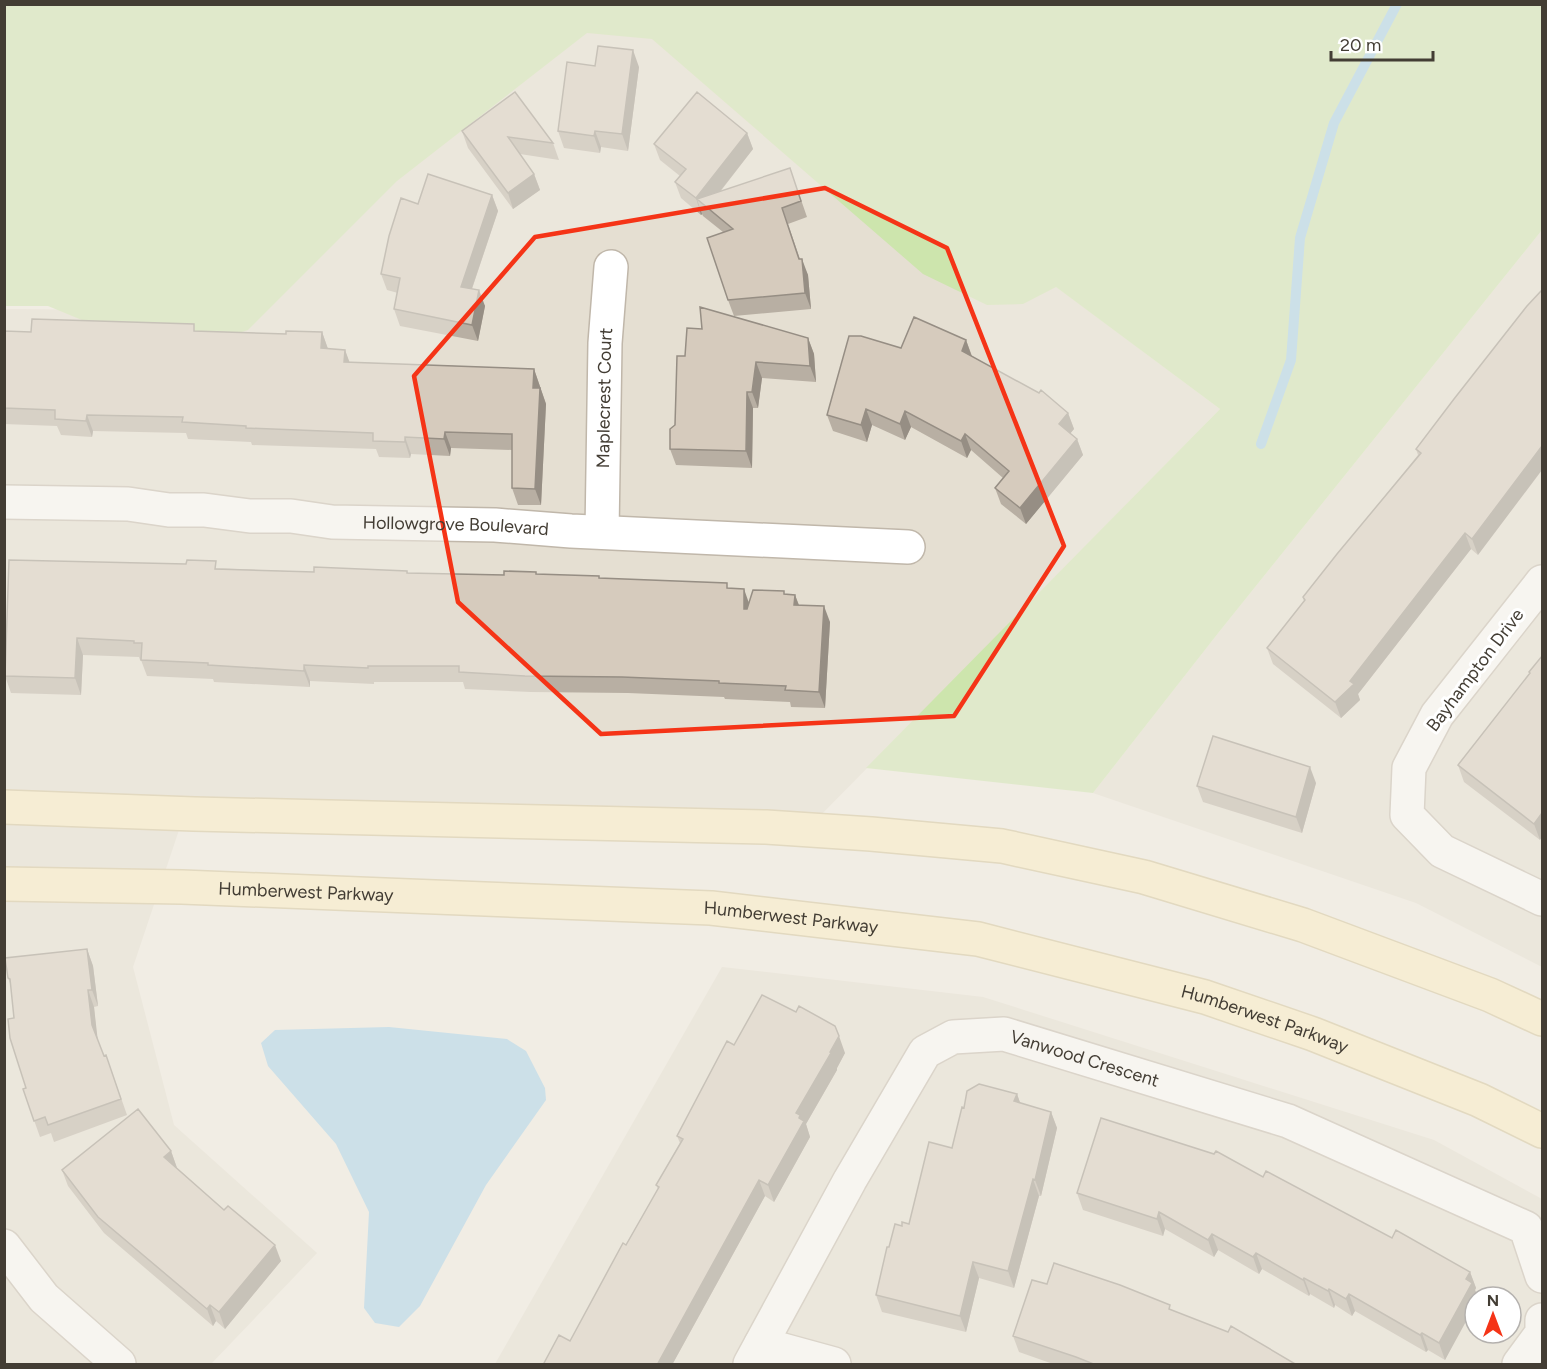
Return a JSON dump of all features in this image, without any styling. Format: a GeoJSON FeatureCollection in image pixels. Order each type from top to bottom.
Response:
{"type":"FeatureCollection","features":[{"type":"Feature","properties":{"kind":"main road"},"geometry":{"type":"LineString","coordinates":[[4,807],[229,815],[765,827],[1002,846],[1144,877],[1303,925],[1490,995],[1542,1019]]}},
{"type":"Feature","properties":{"kind":"main road","name":"Humberwest Parkway"},"geometry":{"type":"LineString","coordinates":[[4,884],[206,888],[711,908],[978,939],[1205,997],[1303,1030],[1479,1100],[1542,1131]]}},
{"type":"Feature","properties":{"kind":"street","name":"Maplecrest Court"},"geometry":{"type":"LineString","coordinates":[[602,532],[605,343],[611,267]]}},
{"type":"Feature","properties":{"kind":"street","name":"Hollowgrove Boulevard"},"geometry":{"type":"LineString","coordinates":[[4,502],[128,504],[169,510],[204,510],[250,516],[291,516],[332,522],[495,525],[908,547]]}},
{"type":"Feature","properties":{"kind":"street","name":"Bayhampton Drive"},"geometry":{"type":"LineString","coordinates":[[1542,582],[1437,715],[1409,768],[1407,815],[1442,851],[1542,899]]}},
{"type":"Feature","properties":{"kind":"street","name":"Vanwood Crescent"},"geometry":{"type":"LineString","coordinates":[[756,1354],[850,1180],[925,1052],[954,1037],[1004,1034],[1288,1121],[1526,1228],[1542,1276]]}},
{"type":"Feature","properties":{"kind":"street"},"geometry":{"type":"LineString","coordinates":[[4,1246],[44,1298],[115,1363]]}},
{"type":"Feature","properties":{"kind":"street"},"geometry":{"type":"LineString","coordinates":[[1519,1365],[1542,1333],[1542,1320]]}},
{"type":"Feature","properties":{"kind":"street"},"geometry":{"type":"LineString","coordinates":[[756,1354],[834,1365]]}},
{"type":"Feature","properties":{"kind":"highlighted area"},"geometry":{"type":"Polygon","coordinates":[[[825,188],[947,248],[1064,546],[954,716],[601,734],[458,602],[414,376],[535,237],[825,188]]]}},
{"type":"Feature","properties":{"kind":"shaded area"},"geometry":{"type":"Polygon","coordinates":[[[558,5],[679,5],[1220,409],[815,821],[180,827],[133,967],[174,1125],[317,1253],[211,1364],[5,1364],[4,309],[248,311],[558,5]]]}},
{"type":"Feature","properties":{"kind":"shaded area"},"geometry":{"type":"Polygon","coordinates":[[[1542,230],[1542,967],[1416,903],[1093,793],[1219,632],[1542,230]]]}},
{"type":"Feature","properties":{"kind":"shaded area"},"geometry":{"type":"Polygon","coordinates":[[[722,967],[983,997],[1434,1140],[1542,1199],[1542,1364],[495,1364],[722,967]]]}},
{"type":"Feature","properties":{"kind":"green space"},"geometry":{"type":"Polygon","coordinates":[[[5,5],[1542,5],[1542,230],[1219,632],[1093,793],[866,768],[1220,409],[1056,287],[1023,304],[987,305],[923,274],[652,39],[587,33],[397,181],[248,330],[169,356],[48,306],[5,306],[5,5]]]}},
{"type":"Feature","properties":{"kind":"water"},"geometry":{"type":"Polygon","coordinates":[[[389,1027],[507,1039],[526,1051],[545,1088],[546,1100],[486,1185],[420,1306],[399,1327],[375,1323],[364,1308],[369,1212],[336,1144],[268,1066],[261,1043],[275,1030],[389,1027]]]}},
{"type":"Feature","properties":{"kind":"building"},"geometry":{"type":"Polygon","coordinates":[[[598,46],[633,50],[622,134],[595,131],[594,136],[558,131],[567,62],[595,66],[598,46]]]}},
{"type":"Feature","properties":{"kind":"building"},"geometry":{"type":"Polygon","coordinates":[[[515,92],[553,143],[508,137],[534,174],[508,193],[462,131],[515,92]]]}},
{"type":"Feature","properties":{"kind":"building"},"geometry":{"type":"Polygon","coordinates":[[[697,92],[747,133],[696,198],[675,182],[686,169],[654,144],[697,92]]]}},
{"type":"Feature","properties":{"kind":"building"},"geometry":{"type":"Polygon","coordinates":[[[790,168],[801,201],[782,208],[799,259],[802,259],[805,293],[728,300],[707,238],[733,229],[697,199],[790,168]]]}},
{"type":"Feature","properties":{"kind":"building"},"geometry":{"type":"Polygon","coordinates":[[[428,174],[492,195],[461,287],[479,290],[472,325],[394,309],[400,278],[381,274],[389,236],[401,198],[418,204],[428,174]]]}},
{"type":"Feature","properties":{"kind":"building"},"geometry":{"type":"Polygon","coordinates":[[[1542,290],[1542,446],[1472,539],[1465,533],[1350,681],[1354,684],[1335,702],[1267,648],[1305,600],[1303,597],[1421,453],[1416,449],[1454,399],[1542,290]]]}},
{"type":"Feature","properties":{"kind":"building"},"geometry":{"type":"Polygon","coordinates":[[[700,307],[808,338],[810,366],[756,362],[752,392],[747,392],[746,451],[670,449],[670,429],[675,425],[677,356],[685,356],[687,328],[702,329],[700,307]]]}},
{"type":"Feature","properties":{"kind":"building"},"geometry":{"type":"Polygon","coordinates":[[[914,317],[966,340],[962,351],[1039,393],[1041,390],[1068,413],[1059,424],[1077,439],[1020,508],[995,488],[1009,471],[965,434],[961,441],[905,411],[900,424],[866,409],[861,425],[827,415],[849,336],[861,336],[901,348],[914,317]]]}},
{"type":"Feature","properties":{"kind":"building"},"geometry":{"type":"Polygon","coordinates":[[[32,319],[194,324],[194,331],[286,334],[286,331],[322,332],[321,348],[345,350],[344,362],[534,369],[533,388],[540,388],[535,489],[512,488],[512,434],[445,432],[444,439],[405,437],[405,442],[373,441],[373,433],[246,428],[246,426],[182,422],[183,417],[87,415],[86,421],[55,419],[55,410],[4,408],[4,331],[31,332],[32,319]]]}},
{"type":"Feature","properties":{"kind":"building"},"geometry":{"type":"Polygon","coordinates":[[[9,560],[186,564],[187,560],[216,561],[215,569],[314,572],[314,567],[407,571],[407,573],[504,575],[504,571],[599,576],[599,578],[727,583],[727,588],[744,589],[744,609],[747,609],[753,590],[784,591],[784,594],[795,595],[794,605],[824,606],[819,692],[785,690],[786,686],[719,683],[719,681],[459,672],[459,666],[368,666],[368,668],[304,665],[304,671],[208,665],[208,663],[141,660],[142,643],[77,638],[75,678],[5,676],[9,560]]]}},
{"type":"Feature","properties":{"kind":"building"},"geometry":{"type":"Polygon","coordinates":[[[1542,656],[1542,813],[1534,824],[1458,765],[1542,656]]]}},
{"type":"Feature","properties":{"kind":"building"},"geometry":{"type":"Polygon","coordinates":[[[1213,736],[1310,767],[1296,817],[1197,786],[1213,736]]]}},
{"type":"Feature","properties":{"kind":"building"},"geometry":{"type":"Polygon","coordinates":[[[87,949],[92,990],[88,990],[92,1025],[104,1056],[106,1055],[121,1099],[48,1125],[45,1117],[34,1121],[23,1089],[26,1088],[10,1038],[8,1019],[14,1018],[10,979],[5,958],[87,949]]]}},
{"type":"Feature","properties":{"kind":"building"},"geometry":{"type":"Polygon","coordinates":[[[762,995],[796,1012],[799,1006],[835,1026],[839,1036],[796,1113],[804,1121],[768,1185],[759,1180],[657,1365],[543,1365],[559,1335],[570,1341],[623,1243],[626,1245],[659,1187],[656,1185],[683,1139],[677,1136],[727,1041],[734,1045],[762,995]]]}},
{"type":"Feature","properties":{"kind":"building"},"geometry":{"type":"Polygon","coordinates":[[[979,1084],[1017,1094],[1014,1101],[1051,1112],[1035,1180],[1033,1179],[1008,1271],[973,1262],[960,1316],[876,1295],[895,1224],[902,1226],[902,1222],[909,1224],[929,1142],[952,1148],[967,1091],[979,1084]]]}},
{"type":"Feature","properties":{"kind":"building"},"geometry":{"type":"Polygon","coordinates":[[[138,1109],[171,1151],[164,1157],[224,1210],[228,1206],[275,1245],[219,1312],[210,1305],[207,1309],[98,1217],[62,1170],[138,1109]]]}},
{"type":"Feature","properties":{"kind":"building"},"geometry":{"type":"Polygon","coordinates":[[[1101,1118],[1214,1154],[1216,1151],[1263,1177],[1266,1171],[1392,1238],[1396,1230],[1470,1272],[1466,1279],[1472,1283],[1463,1285],[1463,1299],[1439,1343],[1422,1333],[1420,1335],[1349,1294],[1346,1299],[1329,1289],[1328,1291],[1304,1278],[1303,1280],[1256,1253],[1253,1257],[1212,1234],[1208,1240],[1159,1212],[1157,1219],[1077,1193],[1101,1118]]]}},
{"type":"Feature","properties":{"kind":"building"},"geometry":{"type":"Polygon","coordinates":[[[1054,1263],[1120,1285],[1170,1305],[1169,1309],[1228,1332],[1231,1326],[1297,1365],[1096,1365],[1013,1336],[1032,1280],[1047,1284],[1054,1263]]]}},
{"type":"Feature","properties":{"kind":"waterway"},"geometry":{"type":"LineString","coordinates":[[1261,444],[1291,360],[1300,238],[1334,123],[1397,4]]}}]}
